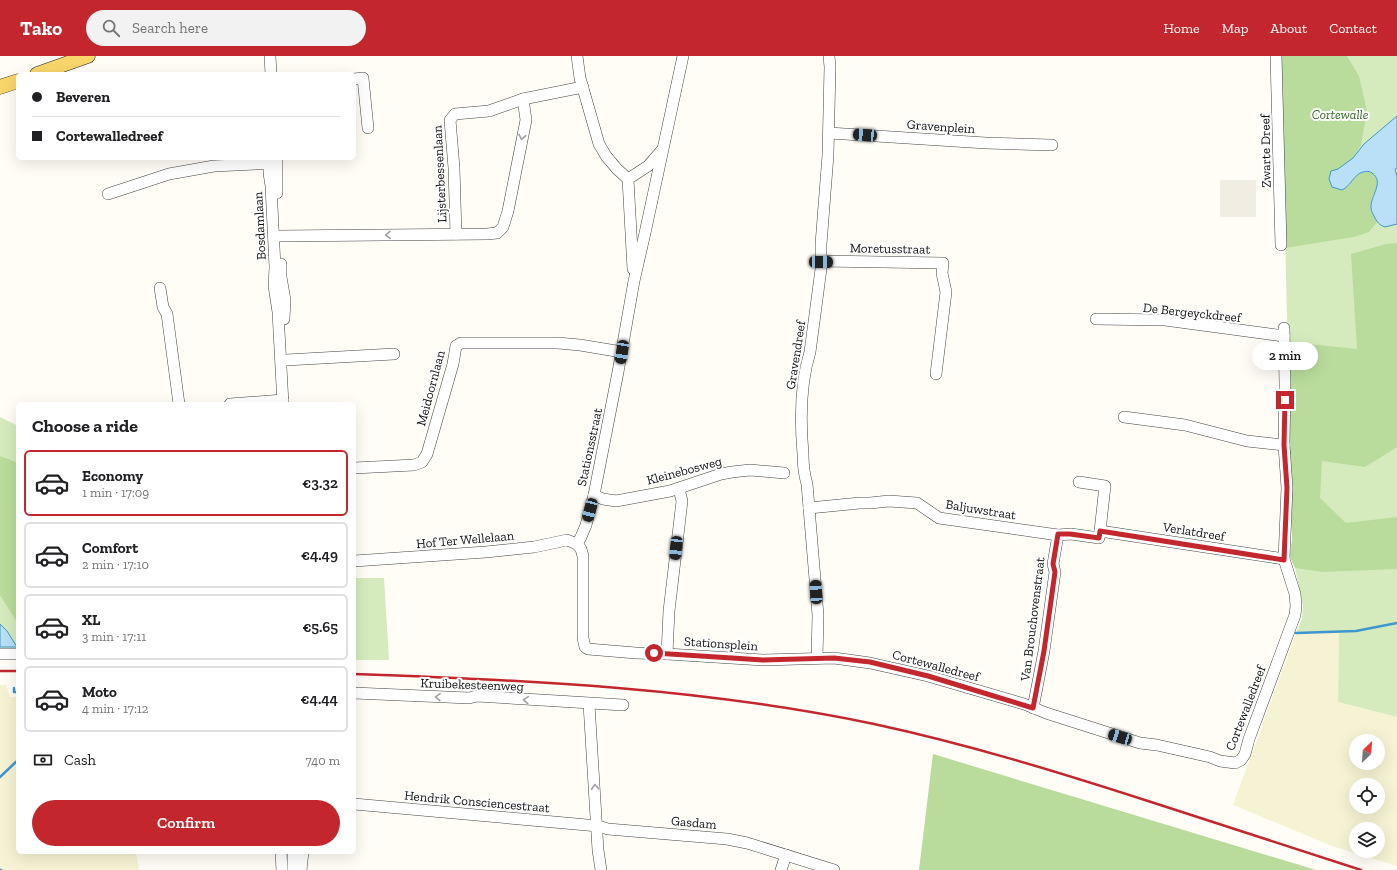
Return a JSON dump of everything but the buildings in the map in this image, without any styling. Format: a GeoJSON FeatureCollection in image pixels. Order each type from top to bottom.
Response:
{"type":"FeatureCollection","features":[{"type":"Feature","properties":{"kind":"main road"},"geometry":{"type":"LineString","coordinates":[[43,72],[88,56]]}},
{"type":"Feature","properties":{"kind":"main road"},"geometry":{"type":"LineString","coordinates":[[0,87],[16,81]]}},
{"type":"Feature","properties":{"kind":"street"},"geometry":{"type":"LineString","coordinates":[[270,56],[271,72]]}},
{"type":"Feature","properties":{"kind":"street"},"geometry":{"type":"LineString","coordinates":[[577,56],[580,78],[599,144],[606,156],[628,180]]}},
{"type":"Feature","properties":{"kind":"street","name":"Gravendreef"},"geometry":{"type":"LineString","coordinates":[[817,658],[818,614],[800,418],[821,262],[829,133],[829,56]]}},
{"type":"Feature","properties":{"kind":"street","name":"Zwarte Dreef"},"geometry":{"type":"LineString","coordinates":[[1276,56],[1281,244]]}},
{"type":"Feature","properties":{"kind":"street","name":"Stationsstraat"},"geometry":{"type":"LineString","coordinates":[[577,544],[586,525],[594,495],[622,352],[634,281],[682,60]]}},
{"type":"Feature","properties":{"kind":"street"},"geometry":{"type":"LineString","coordinates":[[356,79],[363,78],[368,128]]}},
{"type":"Feature","properties":{"kind":"street","name":"Lijsterbessenlaan"},"geometry":{"type":"LineString","coordinates":[[456,234],[454,168],[450,120],[455,114],[489,111],[523,99],[583,87]]}},
{"type":"Feature","properties":{"kind":"street","name":"Lijsterbessenlaan"},"geometry":{"type":"LineString","coordinates":[[279,236],[497,233],[503,227],[508,211],[526,120],[523,99]]}},
{"type":"Feature","properties":{"kind":"street","name":"Gravenplein"},"geometry":{"type":"LineString","coordinates":[[829,133],[986,143],[1052,145]]}},
{"type":"Feature","properties":{"kind":"street","name":"Stationsstraat"},"geometry":{"type":"LineString","coordinates":[[642,244],[628,180],[648,166],[663,149]]}},
{"type":"Feature","properties":{"kind":"street"},"geometry":{"type":"LineString","coordinates":[[108,194],[169,174],[214,166],[273,161]]}},
{"type":"Feature","properties":{"kind":"street","name":"Bosdamlaan"},"geometry":{"type":"LineString","coordinates":[[273,161],[281,277],[278,312],[285,402]]}},
{"type":"Feature","properties":{"kind":"street","name":"Bosdamlaan"},"geometry":{"type":"LineString","coordinates":[[273,161],[272,186],[275,267],[279,292],[285,305],[285,402]]}},
{"type":"Feature","properties":{"kind":"street","name":"Moretusstraat"},"geometry":{"type":"LineString","coordinates":[[821,262],[943,263],[942,273],[946,292],[936,374]]}},
{"type":"Feature","properties":{"kind":"street"},"geometry":{"type":"LineString","coordinates":[[160,288],[163,307],[166,314],[179,402]]}},
{"type":"Feature","properties":{"kind":"street","name":"De Bergeyckdreef"},"geometry":{"type":"LineString","coordinates":[[1096,319],[1165,320],[1284,332]]}},
{"type":"Feature","properties":{"kind":"street","name":"Cortewalledreef"},"geometry":{"type":"LineString","coordinates":[[817,658],[834,658],[870,662],[908,671],[1024,704],[1046,713],[1140,743],[1157,745],[1210,757],[1220,761],[1235,763],[1241,760],[1248,746],[1295,615],[1296,606],[1295,594],[1284,560],[1287,488],[1284,445],[1284,332]]}},
{"type":"Feature","properties":{"kind":"street","name":"Meidoornlaan"},"geometry":{"type":"LineString","coordinates":[[356,468],[414,465],[422,462],[427,454],[453,364],[455,349],[456,346],[461,343],[558,343],[622,352]]}},
{"type":"Feature","properties":{"kind":"street"},"geometry":{"type":"LineString","coordinates":[[286,360],[394,354]]}},
{"type":"Feature","properties":{"kind":"street"},"geometry":{"type":"LineString","coordinates":[[1124,417],[1185,425],[1247,441],[1284,445]]}},
{"type":"Feature","properties":{"kind":"street","name":"Kleinebosweg"},"geometry":{"type":"LineString","coordinates":[[594,495],[603,499],[616,501],[679,488],[720,474],[750,470],[784,473]]}},
{"type":"Feature","properties":{"kind":"street"},"geometry":{"type":"LineString","coordinates":[[1079,482],[1106,486],[1100,531]]}},
{"type":"Feature","properties":{"kind":"street"},"geometry":{"type":"LineString","coordinates":[[667,654],[669,611],[682,501],[679,488]]}},
{"type":"Feature","properties":{"kind":"street","name":"Baljuwstraat"},"geometry":{"type":"LineString","coordinates":[[809,508],[889,501],[917,503],[939,518],[1058,534]]}},
{"type":"Feature","properties":{"kind":"street","name":"Verlatdreef"},"geometry":{"type":"LineString","coordinates":[[1058,534],[1099,538],[1100,531],[1284,560]]}},
{"type":"Feature","properties":{"kind":"street","name":"Van Brouchovenstraat"},"geometry":{"type":"LineString","coordinates":[[1033,708],[1044,651],[1055,572],[1053,564],[1058,534]]}},
{"type":"Feature","properties":{"kind":"street","name":"Hof Ter Wellelaan"},"geometry":{"type":"LineString","coordinates":[[356,561],[486,552],[534,547],[567,540],[577,544]]}},
{"type":"Feature","properties":{"kind":"street","name":"Stationsplein"},"geometry":{"type":"LineString","coordinates":[[577,544],[581,549],[583,556],[583,638],[585,647],[588,649],[763,660],[817,658]]}},
{"type":"Feature","properties":{"kind":"street"},"geometry":{"type":"LineString","coordinates":[[0,654],[16,654]]}},
{"type":"Feature","properties":{"kind":"street","name":"Kruibekesteenweg"},"geometry":{"type":"LineString","coordinates":[[356,693],[469,698],[477,696],[623,705]]}},
{"type":"Feature","properties":{"kind":"street"},"geometry":{"type":"LineString","coordinates":[[589,704],[598,826],[598,850],[601,870]]}},
{"type":"Feature","properties":{"kind":"street","name":"Hendrik Consciencestraat"},"geometry":{"type":"LineString","coordinates":[[356,804],[598,826]]}},
{"type":"Feature","properties":{"kind":"street","name":"Gasdam"},"geometry":{"type":"LineString","coordinates":[[598,826],[608,829],[727,839],[747,843],[834,870]]}},
{"type":"Feature","properties":{"kind":"street"},"geometry":{"type":"LineString","coordinates":[[281,854],[282,870]]}},
{"type":"Feature","properties":{"kind":"street"},"geometry":{"type":"LineString","coordinates":[[293,854],[293,870]]}},
{"type":"Feature","properties":{"kind":"street"},"geometry":{"type":"LineString","coordinates":[[301,870],[303,854]]}},
{"type":"Feature","properties":{"kind":"street"},"geometry":{"type":"LineString","coordinates":[[781,870],[786,855]]}},
{"type":"Feature","properties":{"kind":"shaded area"},"geometry":{"type":"Polygon","coordinates":[[[1220,180],[1256,180],[1256,217],[1220,217],[1220,180]]]}},
{"type":"Feature","properties":{"kind":"shaded area"},"geometry":{"type":"Polygon","coordinates":[[[1339,632],[1338,702],[1397,717],[1397,866],[1371,858],[1385,858],[1385,822],[1349,822],[1349,851],[1332,846],[1233,805],[1296,633],[1339,632]]]}},
{"type":"Feature","properties":{"kind":"shaded area"},"geometry":{"type":"Polygon","coordinates":[[[0,685],[6,685],[10,697],[16,697],[16,854],[136,854],[139,870],[0,870],[0,685]]]}},
{"type":"Feature","properties":{"kind":"green space","name":"Cortewalle"},"geometry":{"type":"Polygon","coordinates":[[[1281,56],[1397,56],[1397,717],[1338,702],[1339,632],[1296,633],[1302,618],[1303,606],[1295,568],[1290,557],[1292,540],[1281,56]]]}},
{"type":"Feature","properties":{"kind":"green space"},"geometry":{"type":"Polygon","coordinates":[[[1281,56],[1347,56],[1359,76],[1367,111],[1361,145],[1353,158],[1338,169],[1331,171],[1329,179],[1332,187],[1349,186],[1355,177],[1361,173],[1368,172],[1376,176],[1377,185],[1371,204],[1377,222],[1369,232],[1354,237],[1285,248],[1281,56]]]}},
{"type":"Feature","properties":{"kind":"green space"},"geometry":{"type":"Polygon","coordinates":[[[1397,243],[1397,447],[1365,467],[1322,461],[1320,498],[1346,523],[1397,517],[1397,569],[1323,572],[1295,568],[1290,557],[1292,540],[1287,342],[1357,349],[1351,254],[1386,244],[1397,243]]]}},
{"type":"Feature","properties":{"kind":"green space"},"geometry":{"type":"Polygon","coordinates":[[[0,417],[16,425],[16,650],[0,651],[0,417]]]}},
{"type":"Feature","properties":{"kind":"green space"},"geometry":{"type":"Polygon","coordinates":[[[0,456],[16,462],[16,621],[0,595],[0,456]]]}},
{"type":"Feature","properties":{"kind":"green space"},"geometry":{"type":"Polygon","coordinates":[[[356,578],[384,578],[389,660],[356,660],[356,578]]]}},
{"type":"Feature","properties":{"kind":"green space"},"geometry":{"type":"Polygon","coordinates":[[[933,754],[1316,870],[919,870],[933,754]]]}},
{"type":"Feature","properties":{"kind":"water"},"geometry":{"type":"Polygon","coordinates":[[[1397,116],[1397,168],[1395,169],[1397,176],[1397,224],[1385,227],[1377,222],[1371,210],[1371,203],[1377,185],[1376,177],[1372,173],[1367,171],[1360,173],[1348,186],[1342,190],[1332,187],[1329,179],[1331,171],[1338,169],[1353,158],[1364,144],[1397,116]]]}},
{"type":"Feature","properties":{"kind":"water"},"geometry":{"type":"Polygon","coordinates":[[[0,624],[7,631],[16,647],[0,647],[0,624]]]}},
{"type":"Feature","properties":{"kind":"waterway"},"geometry":{"type":"LineString","coordinates":[[1296,633],[1356,631],[1397,623]]}},
{"type":"Feature","properties":{"kind":"waterway"},"geometry":{"type":"LineString","coordinates":[[14,688],[14,692],[16,692]]}},
{"type":"Feature","properties":{"kind":"waterway"},"geometry":{"type":"LineString","coordinates":[[0,777],[16,762]]}},
{"type":"Feature","properties":{"kind":"railway"},"geometry":{"type":"LineString","coordinates":[[0,671],[16,671]]}},
{"type":"Feature","properties":{"kind":"railway"},"geometry":{"type":"LineString","coordinates":[[356,674],[485,679],[680,694],[810,712],[874,724],[943,740],[1046,769],[1361,870]]}},
{"type":"Feature","properties":{"kind":"route"},"geometry":{"type":"LineString","coordinates":[[654,653],[763,660],[834,658],[870,662],[928,676],[1024,704],[1033,708],[1044,651],[1055,572],[1053,564],[1058,534],[1099,538],[1100,531],[1284,560],[1287,488],[1284,445],[1285,400]]}}]}
